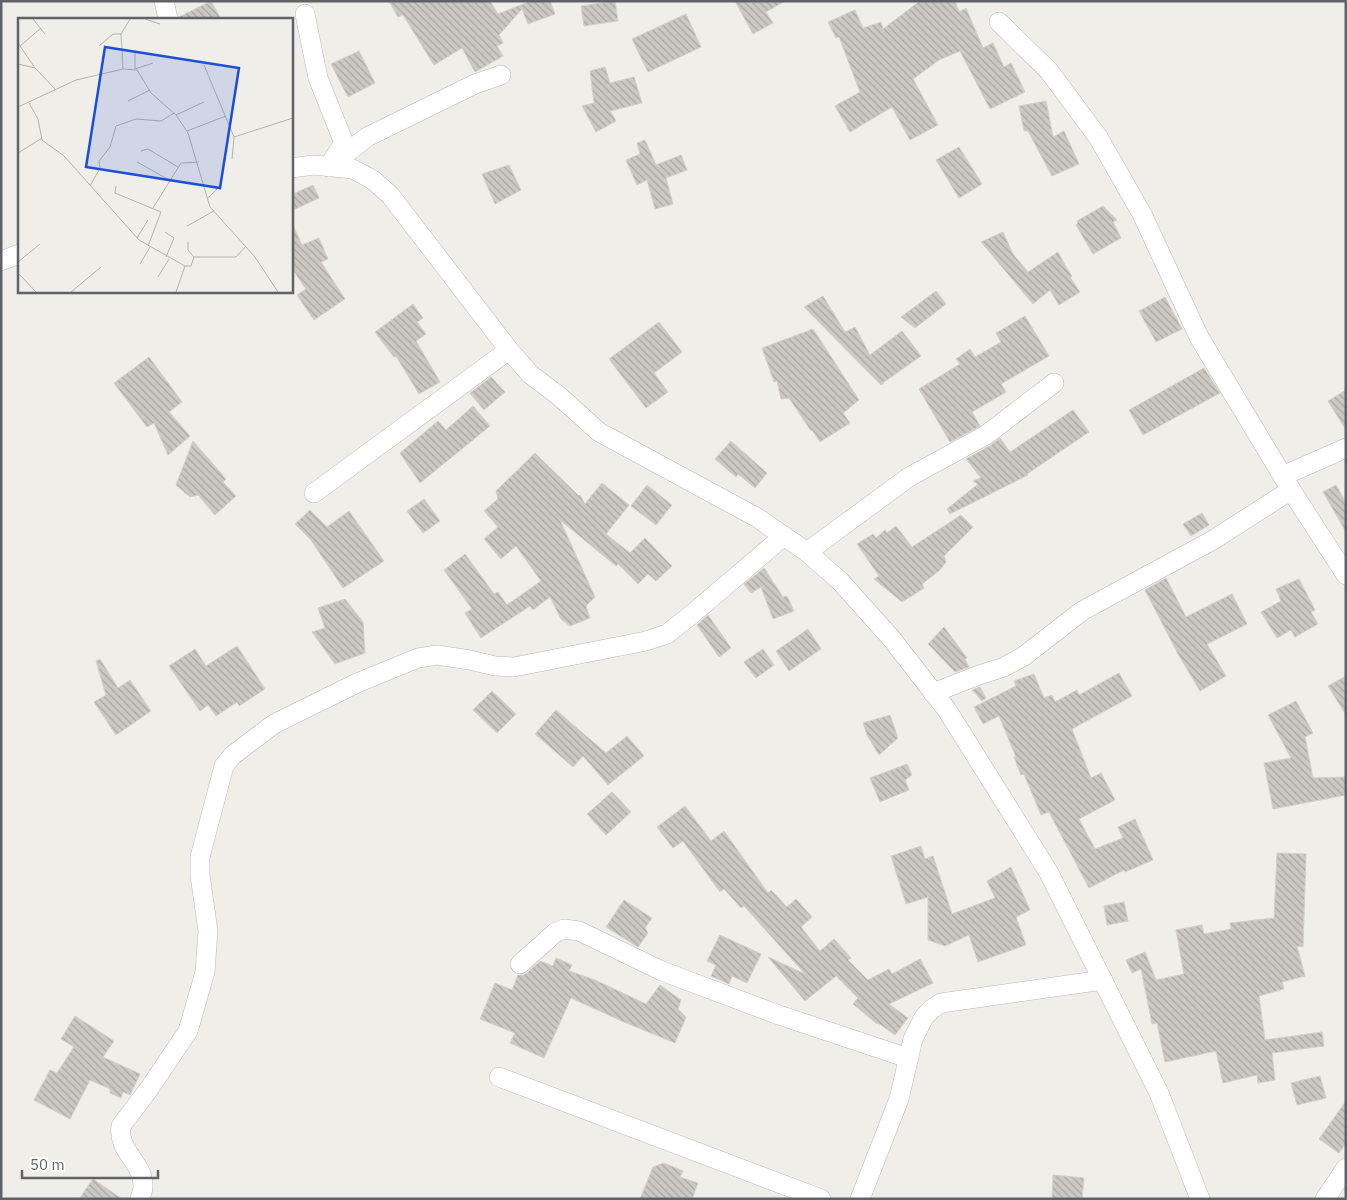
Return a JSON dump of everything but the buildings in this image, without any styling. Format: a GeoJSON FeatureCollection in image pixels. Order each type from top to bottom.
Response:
{"type":"FeatureCollection","features":[{"type":"Feature","properties":{"kind":"street"},"geometry":{"type":"LineString","coordinates":[[164,1],[168,18]]}},
{"type":"Feature","properties":{"kind":"street"},"geometry":{"type":"LineString","coordinates":[[304,14],[318,78],[344,144],[329,167]]}},
{"type":"Feature","properties":{"kind":"street"},"geometry":{"type":"LineString","coordinates":[[999,22],[1049,72],[1098,137],[1142,214],[1199,337],[1287,483],[1346,575]]}},
{"type":"Feature","properties":{"kind":"street"},"geometry":{"type":"LineString","coordinates":[[329,167],[367,137],[475,84],[501,75]]}},
{"type":"Feature","properties":{"kind":"street"},"geometry":{"type":"LineString","coordinates":[[292,168],[314,165],[353,169],[372,180],[390,195],[509,350],[530,374],[559,396],[599,432],[756,517],[807,552],[840,581],[891,638],[946,710],[1049,873],[1159,1093],[1200,1199]]}},
{"type":"Feature","properties":{"kind":"street"},"geometry":{"type":"LineString","coordinates":[[1,261],[18,254]]}},
{"type":"Feature","properties":{"kind":"street"},"geometry":{"type":"LineString","coordinates":[[314,493],[509,350]]}},
{"type":"Feature","properties":{"kind":"street"},"geometry":{"type":"LineString","coordinates":[[807,552],[909,477],[986,436],[1054,383]]}},
{"type":"Feature","properties":{"kind":"street"},"geometry":{"type":"LineString","coordinates":[[1287,483],[1287,474],[1346,448]]}},
{"type":"Feature","properties":{"kind":"street"},"geometry":{"type":"LineString","coordinates":[[933,693],[979,674],[1004,667],[1024,656],[1082,611],[1213,540],[1287,483]]}},
{"type":"Feature","properties":{"kind":"street"},"geometry":{"type":"LineString","coordinates":[[140,1199],[143,1188],[142,1176],[139,1168],[121,1142],[120,1126],[149,1089],[188,1031],[206,963],[208,931],[200,875],[200,857],[224,766],[233,755],[274,724],[357,683],[418,658],[437,655],[495,666],[514,667],[646,641],[667,634],[784,536]]}},
{"type":"Feature","properties":{"kind":"street"},"geometry":{"type":"LineString","coordinates":[[520,964],[556,932],[571,929],[671,974],[779,1014],[908,1058]]}},
{"type":"Feature","properties":{"kind":"street"},"geometry":{"type":"LineString","coordinates":[[860,1199],[899,1099],[913,1039],[924,1017],[932,1009],[941,1003],[1103,980]]}},
{"type":"Feature","properties":{"kind":"street"},"geometry":{"type":"LineString","coordinates":[[499,1077],[821,1199]]}},
{"type":"Feature","properties":{"kind":"street"},"geometry":{"type":"LineString","coordinates":[[1325,1199],[1346,1168]]}}]}
